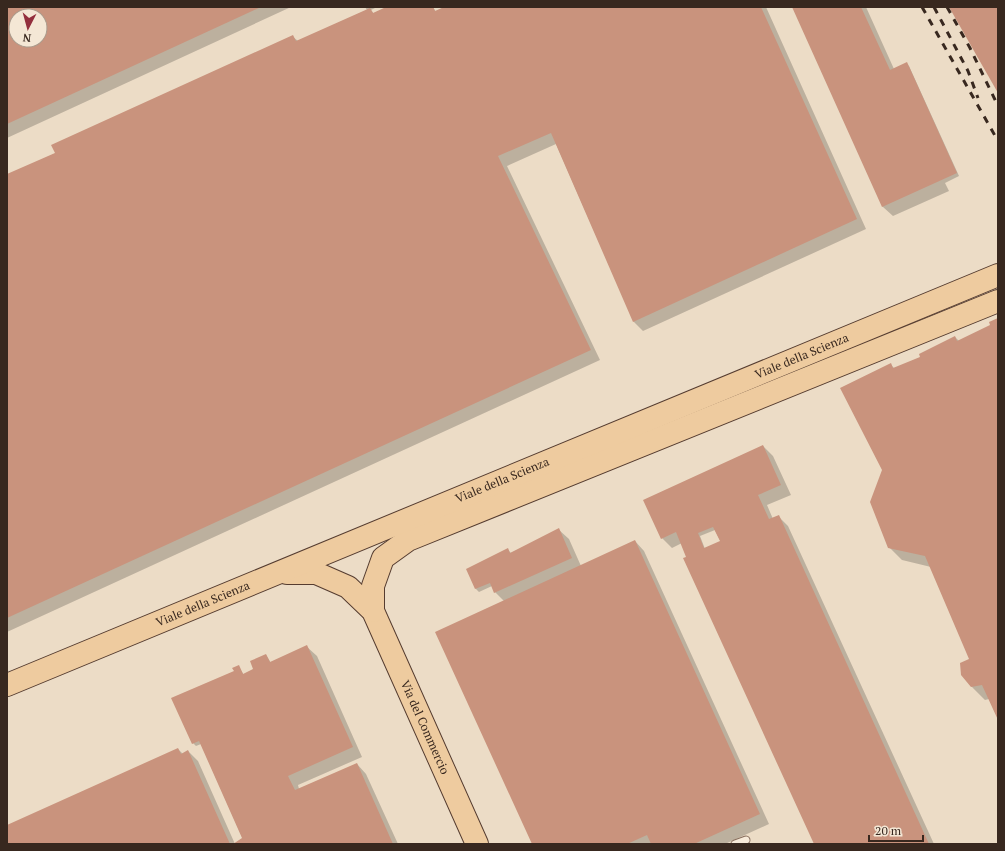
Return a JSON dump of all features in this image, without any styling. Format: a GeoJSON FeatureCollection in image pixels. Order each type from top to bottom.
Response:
{"type":"FeatureCollection","features":[{"type":"Feature","properties":{"kind":"main road","name":"Viale della Scienza"},"geometry":{"type":"LineString","coordinates":[[7,685],[998,275]]}},
{"type":"Feature","properties":{"kind":"main road","name":"Viale della Scienza"},"geometry":{"type":"LineString","coordinates":[[408,540],[998,301]]}},
{"type":"Feature","properties":{"kind":"main road","name":"Via del Commercio"},"geometry":{"type":"LineString","coordinates":[[373,611],[373,586],[383,558],[408,540]]}},
{"type":"Feature","properties":{"kind":"main road","name":"Via del Commercio"},"geometry":{"type":"LineString","coordinates":[[278,573],[316,573],[348,587],[373,611],[477,844]]}},
{"type":"Feature","properties":{"kind":"lane"},"geometry":{"type":"LineString","coordinates":[[735,844],[746,840]]}},
{"type":"Feature","properties":{"kind":"building"},"geometry":{"type":"Polygon","coordinates":[[[7,7],[261,7],[7,124],[7,7]]]}},
{"type":"Feature","properties":{"kind":"building"},"geometry":{"type":"Polygon","coordinates":[[[386,7],[433,7],[435,11],[444,7],[761,7],[857,219],[633,322],[551,133],[498,156],[591,350],[7,618],[7,174],[55,153],[51,145],[293,35],[296,41],[370,8],[373,13],[386,7]]]}},
{"type":"Feature","properties":{"kind":"building"},"geometry":{"type":"Polygon","coordinates":[[[792,7],[861,7],[890,70],[907,62],[957,173],[882,207],[792,7]]]}},
{"type":"Feature","properties":{"kind":"building"},"geometry":{"type":"Polygon","coordinates":[[[949,7],[998,7],[998,93],[986,72],[949,7]]]}},
{"type":"Feature","properties":{"kind":"building"},"geometry":{"type":"Polygon","coordinates":[[[998,318],[998,720],[982,685],[971,687],[961,675],[960,663],[969,659],[925,556],[888,548],[870,502],[882,470],[840,388],[891,363],[893,368],[920,357],[919,354],[955,336],[957,341],[990,325],[989,322],[998,318]]]}},
{"type":"Feature","properties":{"kind":"building"},"geometry":{"type":"Polygon","coordinates":[[[763,445],[781,485],[758,495],[769,519],[779,515],[929,844],[814,844],[683,558],[686,557],[676,532],[661,539],[643,500],[763,445]],[[713,527],[698,533],[704,548],[720,541],[713,527]]]}},
{"type":"Feature","properties":{"kind":"building"},"geometry":{"type":"Polygon","coordinates":[[[559,528],[572,558],[494,593],[490,583],[475,589],[466,569],[508,548],[510,553],[559,528]]]}},
{"type":"Feature","properties":{"kind":"building"},"geometry":{"type":"Polygon","coordinates":[[[635,540],[760,814],[694,844],[651,844],[647,835],[627,844],[532,844],[435,632],[635,540]]]}},
{"type":"Feature","properties":{"kind":"building"},"geometry":{"type":"Polygon","coordinates":[[[307,645],[353,747],[288,776],[295,790],[357,763],[393,844],[233,844],[242,838],[199,741],[192,744],[171,698],[234,671],[232,668],[239,665],[243,674],[253,669],[250,661],[266,654],[270,662],[307,645]]]}},
{"type":"Feature","properties":{"kind":"building"},"geometry":{"type":"Polygon","coordinates":[[[178,748],[181,754],[188,750],[230,844],[7,844],[7,825],[178,748]]]}},
{"type":"Feature","properties":{"kind":"railway"},"geometry":{"type":"LineString","coordinates":[[922,7],[998,141]]}},
{"type":"Feature","properties":{"kind":"railway"},"geometry":{"type":"LineString","coordinates":[[934,7],[968,71],[978,98]]}},
{"type":"Feature","properties":{"kind":"railway"},"geometry":{"type":"LineString","coordinates":[[947,7],[970,48],[998,106]]}}]}
